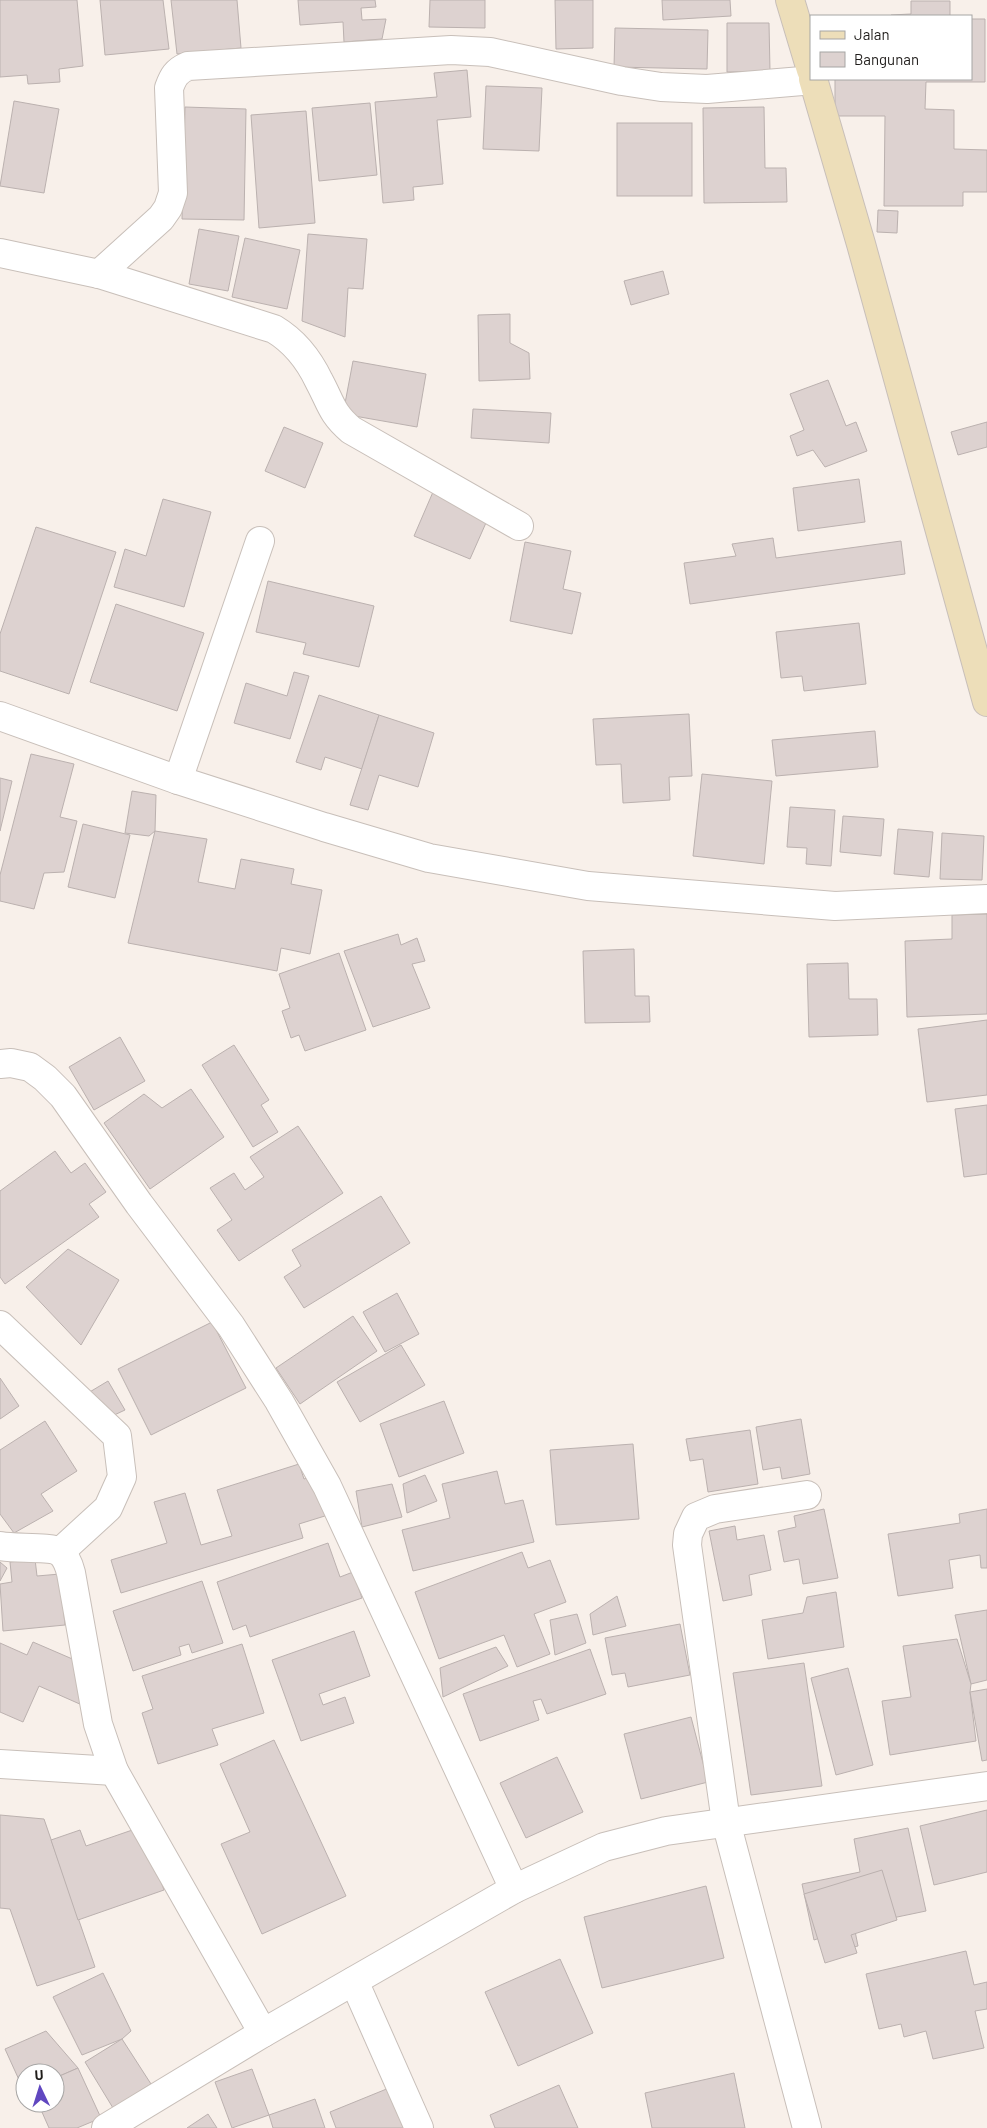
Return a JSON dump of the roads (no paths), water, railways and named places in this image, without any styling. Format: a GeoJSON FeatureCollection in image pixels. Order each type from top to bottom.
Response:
{"type":"FeatureCollection","features":[{"type":"Feature","properties":{"kind":"main road"},"geometry":{"type":"LineString","coordinates":[[790,0],[810,67]]}},
{"type":"Feature","properties":{"kind":"main road"},"geometry":{"type":"LineString","coordinates":[[814,80],[987,702]]}},
{"type":"Feature","properties":{"kind":"street"},"geometry":{"type":"LineString","coordinates":[[99,274],[161,218],[168,208],[173,193],[169,88],[174,76],[180,69],[188,66],[451,50],[490,52],[622,81],[661,87],[707,89],[810,77]]}},
{"type":"Feature","properties":{"kind":"street"},"geometry":{"type":"LineString","coordinates":[[0,253],[99,274],[274,329],[286,336],[297,347],[319,380],[338,419],[351,430],[519,526]]}},
{"type":"Feature","properties":{"kind":"street"},"geometry":{"type":"LineString","coordinates":[[178,780],[260,541]]}},
{"type":"Feature","properties":{"kind":"street"},"geometry":{"type":"LineString","coordinates":[[0,716],[178,780],[324,827],[429,858],[588,886],[835,906],[987,899]]}},
{"type":"Feature","properties":{"kind":"street"},"geometry":{"type":"LineString","coordinates":[[0,1064],[11,1063],[30,1067],[45,1078],[63,1096],[139,1204],[231,1326],[279,1401],[327,1486],[514,1889]]}},
{"type":"Feature","properties":{"kind":"street"},"geometry":{"type":"LineString","coordinates":[[0,1325],[117,1436],[122,1477],[108,1508],[60,1552]]}},
{"type":"Feature","properties":{"kind":"street"},"geometry":{"type":"LineString","coordinates":[[807,1495],[715,1509],[696,1517],[688,1534],[687,1545],[726,1822],[807,2128]]}},
{"type":"Feature","properties":{"kind":"street"},"geometry":{"type":"LineString","coordinates":[[0,1546],[53,1549],[60,1552],[68,1562],[98,1724],[114,1771],[263,2034]]}},
{"type":"Feature","properties":{"kind":"street"},"geometry":{"type":"LineString","coordinates":[[0,1764],[114,1771]]}},
{"type":"Feature","properties":{"kind":"street"},"geometry":{"type":"LineString","coordinates":[[106,2128],[263,2034],[514,1889],[604,1847],[666,1831],[987,1786]]}},
{"type":"Feature","properties":{"kind":"street"},"geometry":{"type":"LineString","coordinates":[[354,1981],[419,2128]]}}]}
